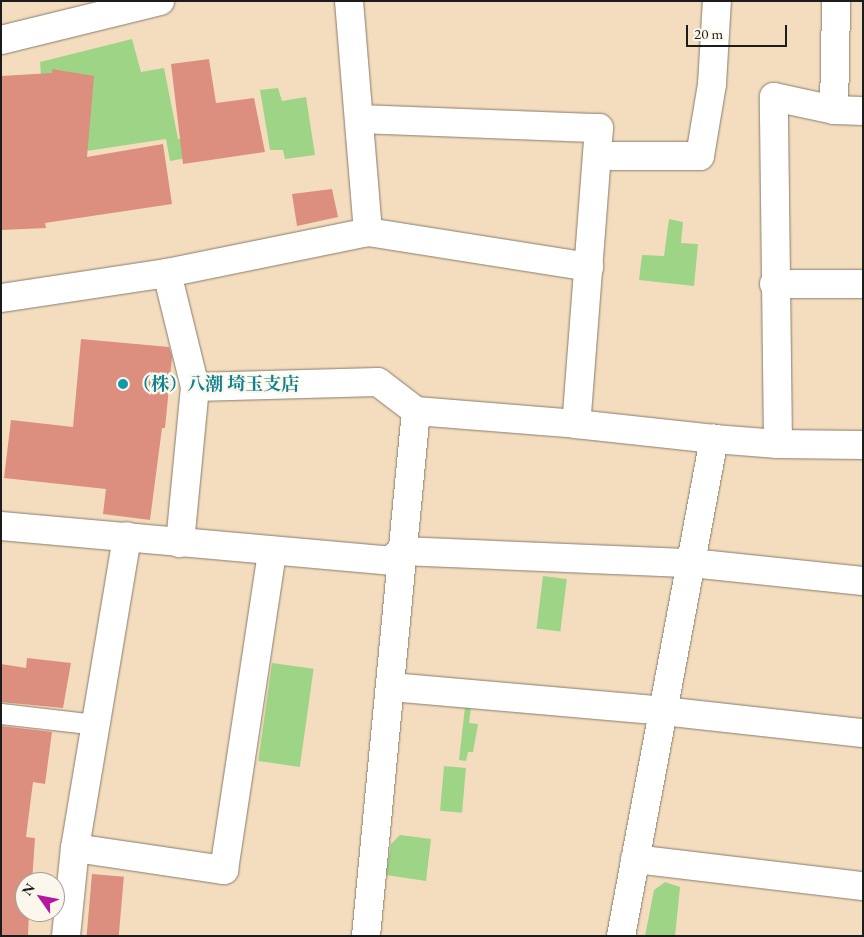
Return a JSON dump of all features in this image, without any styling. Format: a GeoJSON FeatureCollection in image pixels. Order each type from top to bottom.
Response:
{"type":"FeatureCollection","features":[{"type":"Feature","properties":{"kind":"street"},"geometry":{"type":"LineString","coordinates":[[1,40],[160,1]]}},
{"type":"Feature","properties":{"kind":"street"},"geometry":{"type":"LineString","coordinates":[[349,1],[368,232]]}},
{"type":"Feature","properties":{"kind":"street"},"geometry":{"type":"LineString","coordinates":[[597,156],[700,156],[712,84],[716,1]]}},
{"type":"Feature","properties":{"kind":"street"},"geometry":{"type":"LineString","coordinates":[[834,110],[836,1]]}},
{"type":"Feature","properties":{"kind":"street"},"geometry":{"type":"LineString","coordinates":[[778,444],[774,284],[774,96],[834,110],[863,111]]}},
{"type":"Feature","properties":{"kind":"street"},"geometry":{"type":"LineString","coordinates":[[360,119],[598,128],[576,424]]}},
{"type":"Feature","properties":{"kind":"street"},"geometry":{"type":"LineString","coordinates":[[1,298],[167,273],[368,232],[589,267]]}},
{"type":"Feature","properties":{"kind":"street"},"geometry":{"type":"LineString","coordinates":[[167,273],[195,387],[180,542]]}},
{"type":"Feature","properties":{"kind":"street"},"geometry":{"type":"LineString","coordinates":[[774,284],[863,284]]}},
{"type":"Feature","properties":{"kind":"street"},"geometry":{"type":"LineString","coordinates":[[195,387],[378,382],[416,411],[576,424],[778,444],[863,445]]}},
{"type":"Feature","properties":{"kind":"street"},"geometry":{"type":"LineString","coordinates":[[366,936],[391,687],[401,552],[416,411]]}},
{"type":"Feature","properties":{"kind":"street"},"geometry":{"type":"LineString","coordinates":[[621,936],[714,439]]}},
{"type":"Feature","properties":{"kind":"street"},"geometry":{"type":"LineString","coordinates":[[1,526],[390,561],[401,552],[691,563],[863,581]]}},
{"type":"Feature","properties":{"kind":"street"},"geometry":{"type":"LineString","coordinates":[[66,936],[75,848],[127,536]]}},
{"type":"Feature","properties":{"kind":"street"},"geometry":{"type":"LineString","coordinates":[[75,848],[224,870],[272,551]]}},
{"type":"Feature","properties":{"kind":"street"},"geometry":{"type":"LineString","coordinates":[[391,687],[663,711],[863,733]]}},
{"type":"Feature","properties":{"kind":"street"},"geometry":{"type":"LineString","coordinates":[[635,859],[863,886]]}},
{"type":"Feature","properties":{"kind":"lane"},"geometry":{"type":"LineString","coordinates":[[1,714],[96,725]]}},
{"type":"Feature","properties":{"kind":"green space"},"geometry":{"type":"Polygon","coordinates":[[[132,39],[141,72],[164,68],[178,139],[192,139],[193,157],[170,161],[166,139],[47,157],[40,62],[132,39]]]}},
{"type":"Feature","properties":{"kind":"green space"},"geometry":{"type":"Polygon","coordinates":[[[278,88],[282,101],[306,97],[315,155],[285,159],[283,150],[270,150],[260,90],[278,88]]]}},
{"type":"Feature","properties":{"kind":"green space"},"geometry":{"type":"Polygon","coordinates":[[[669,219],[683,222],[681,243],[698,244],[694,286],[639,280],[642,255],[664,256],[669,219]]]}},
{"type":"Feature","properties":{"kind":"green space"},"geometry":{"type":"Polygon","coordinates":[[[543,576],[567,579],[560,632],[537,629],[543,576]]]}},
{"type":"Feature","properties":{"kind":"green space"},"geometry":{"type":"Polygon","coordinates":[[[272,663],[314,669],[300,767],[258,761],[272,663]]]}},
{"type":"Feature","properties":{"kind":"green space"},"geometry":{"type":"Polygon","coordinates":[[[472,700],[469,723],[478,724],[473,752],[468,752],[466,761],[459,760],[465,707],[407,701],[472,700]]]}},
{"type":"Feature","properties":{"kind":"green space"},"geometry":{"type":"Polygon","coordinates":[[[444,766],[466,768],[462,813],[440,811],[444,766]]]}},
{"type":"Feature","properties":{"kind":"green space"},"geometry":{"type":"Polygon","coordinates":[[[400,835],[431,839],[426,881],[386,875],[391,844],[400,835]]]}},
{"type":"Feature","properties":{"kind":"green space"},"geometry":{"type":"Polygon","coordinates":[[[665,882],[680,887],[675,936],[645,936],[654,890],[665,882]]]}},
{"type":"Feature","properties":{"kind":"building"},"geometry":{"type":"Polygon","coordinates":[[[209,59],[216,103],[254,98],[265,152],[183,164],[171,64],[209,59]]]}},
{"type":"Feature","properties":{"kind":"building"},"geometry":{"type":"Polygon","coordinates":[[[52,69],[94,76],[87,157],[163,144],[172,204],[45,223],[46,228],[1,230],[1,76],[52,73],[52,69]]]}},
{"type":"Feature","properties":{"kind":"building"},"geometry":{"type":"Polygon","coordinates":[[[332,189],[338,217],[297,226],[292,194],[332,189]]]}},
{"type":"Feature","properties":{"kind":"building"},"geometry":{"type":"Polygon","coordinates":[[[81,339],[169,347],[172,357],[165,428],[162,428],[150,520],[103,514],[106,489],[4,478],[11,420],[73,427],[81,339]]]}},
{"type":"Feature","properties":{"kind":"building"},"geometry":{"type":"Polygon","coordinates":[[[27,658],[71,663],[63,708],[1,702],[1,664],[26,668],[27,658]]]}},
{"type":"Feature","properties":{"kind":"building"},"geometry":{"type":"Polygon","coordinates":[[[1,726],[52,732],[45,784],[33,782],[26,837],[35,838],[33,872],[15,872],[15,922],[29,922],[28,936],[1,936],[1,726]]]}},
{"type":"Feature","properties":{"kind":"building"},"geometry":{"type":"Polygon","coordinates":[[[92,874],[124,877],[119,936],[87,936],[92,874]]]}},
{"type":"Feature","properties":{"kind":"place","name":"（株）八潮 埼玉支店"},"geometry":{"type":"Point","coordinates":[123,384]}}]}
